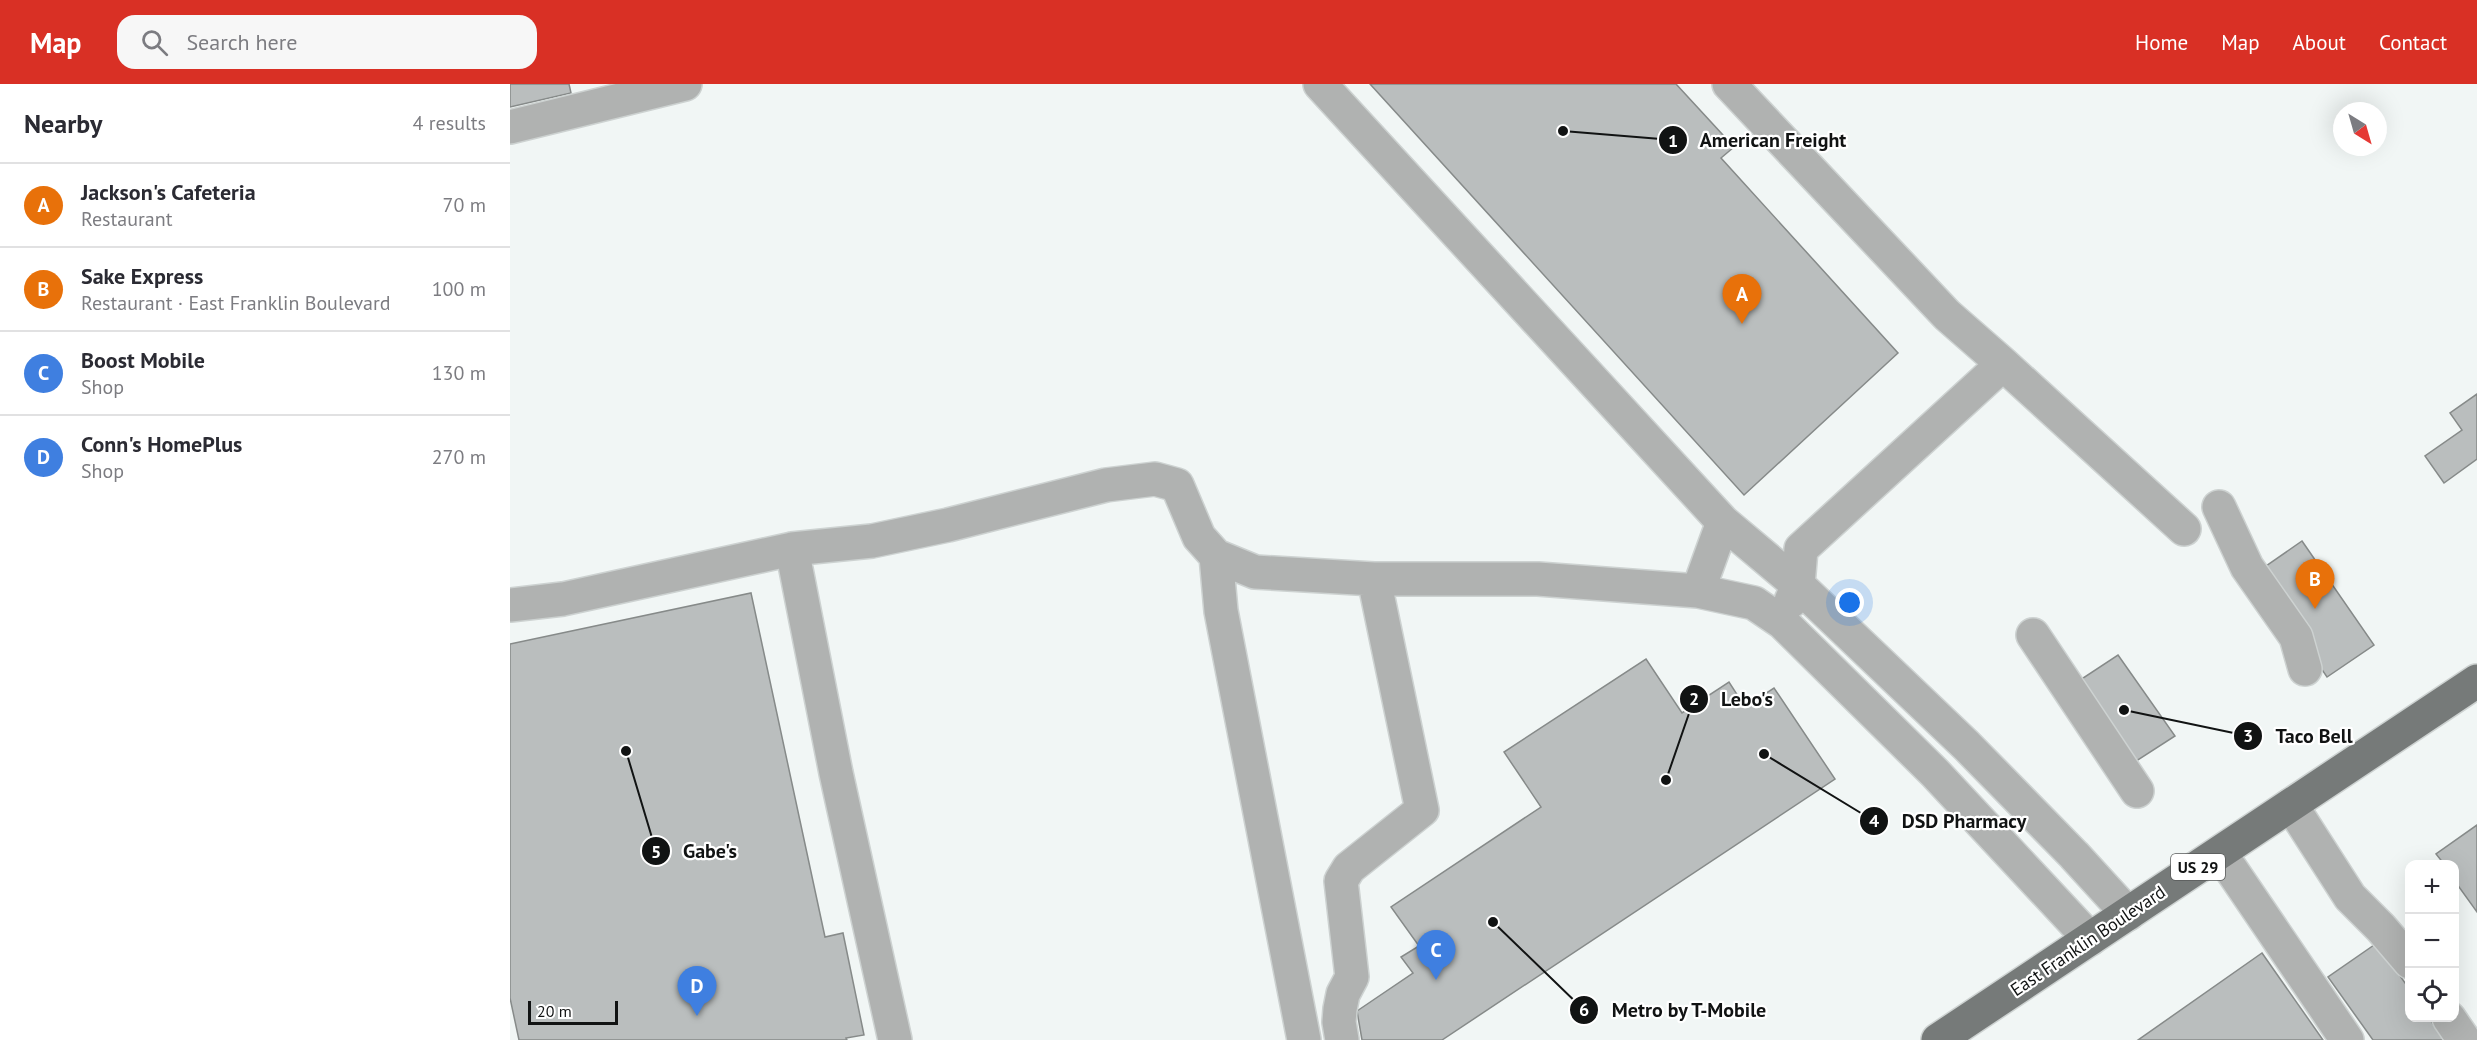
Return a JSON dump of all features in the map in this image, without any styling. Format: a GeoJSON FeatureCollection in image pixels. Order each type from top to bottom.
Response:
{"type":"FeatureCollection","features":[{"type":"Feature","properties":{"kind":"main road","name":"East Franklin Boulevard"},"geometry":{"type":"LineString","coordinates":[[1938,1040],[2477,681]]}},
{"type":"Feature","properties":{"kind":"lane"},"geometry":{"type":"LineString","coordinates":[[510,127],[685,84]]}},
{"type":"Feature","properties":{"kind":"lane"},"geometry":{"type":"LineString","coordinates":[[1320,84],[1723,522],[1798,585],[1967,746],[2074,855],[2128,914]]}},
{"type":"Feature","properties":{"kind":"lane"},"geometry":{"type":"LineString","coordinates":[[1729,84],[1947,315],[2184,529]]}},
{"type":"Feature","properties":{"kind":"lane"},"geometry":{"type":"LineString","coordinates":[[1782,621],[1798,585],[1801,549],[2003,364]]}},
{"type":"Feature","properties":{"kind":"lane"},"geometry":{"type":"LineString","coordinates":[[510,605],[563,599],[792,549],[872,541],[948,525],[1106,485],[1155,479],[1177,485],[1199,537],[1215,556],[1255,572],[1374,579],[1538,579],[1698,591],[1755,603],[1782,621],[1935,773],[2090,939]]}},
{"type":"Feature","properties":{"kind":"lane"},"geometry":{"type":"LineString","coordinates":[[2219,507],[2247,567],[2296,638],[2305,669]]}},
{"type":"Feature","properties":{"kind":"lane"},"geometry":{"type":"LineString","coordinates":[[1698,591],[1723,522]]}},
{"type":"Feature","properties":{"kind":"lane"},"geometry":{"type":"LineString","coordinates":[[792,549],[836,773],[895,1040]]}},
{"type":"Feature","properties":{"kind":"lane"},"geometry":{"type":"LineString","coordinates":[[1215,556],[1221,611],[1304,1040]]}},
{"type":"Feature","properties":{"kind":"lane"},"geometry":{"type":"LineString","coordinates":[[1342,1040],[1339,1022],[1340,1009],[1343,994],[1352,977],[1341,881],[1349,868],[1422,810],[1374,579]]}},
{"type":"Feature","properties":{"kind":"lane"},"geometry":{"type":"LineString","coordinates":[[1812,651],[1835,622]]}},
{"type":"Feature","properties":{"kind":"lane"},"geometry":{"type":"LineString","coordinates":[[2033,635],[2137,791]]}},
{"type":"Feature","properties":{"kind":"lane"},"geometry":{"type":"LineString","coordinates":[[1935,773],[1967,746]]}},
{"type":"Feature","properties":{"kind":"lane"},"geometry":{"type":"LineString","coordinates":[[2291,805],[2350,897],[2405,957]]}},
{"type":"Feature","properties":{"kind":"lane"},"geometry":{"type":"LineString","coordinates":[[2220,853],[2347,1040]]}},
{"type":"Feature","properties":{"kind":"lane"},"geometry":{"type":"LineString","coordinates":[[2452,1022],[2464,1040]]}},
{"type":"Feature","properties":{"kind":"building"},"geometry":{"type":"Polygon","coordinates":[[[510,84],[569,84],[571,93],[510,107],[510,84]]]}},
{"type":"Feature","properties":{"kind":"building"},"geometry":{"type":"Polygon","coordinates":[[[1370,84],[1676,84],[1734,147],[1721,158],[1898,353],[1744,495],[1370,84]]]}},
{"type":"Feature","properties":{"kind":"building"},"geometry":{"type":"Polygon","coordinates":[[[2477,394],[2477,459],[2444,483],[2425,456],[2462,430],[2450,413],[2477,394]]]}},
{"type":"Feature","properties":{"kind":"building"},"geometry":{"type":"Polygon","coordinates":[[[2302,541],[2374,645],[2327,677],[2256,573],[2302,541]]]}},
{"type":"Feature","properties":{"kind":"building"},"geometry":{"type":"Polygon","coordinates":[[[751,593],[825,937],[843,933],[864,1035],[846,1038],[847,1040],[519,1040],[510,998],[510,644],[751,593]]]}},
{"type":"Feature","properties":{"kind":"building"},"geometry":{"type":"Polygon","coordinates":[[[2118,655],[2175,736],[2130,765],[2074,684],[2118,655]]]}},
{"type":"Feature","properties":{"kind":"building"},"geometry":{"type":"Polygon","coordinates":[[[1646,659],[1682,713],[1729,682],[1745,707],[1774,688],[1835,779],[1442,1040],[1362,1040],[1357,1011],[1413,973],[1401,957],[1419,946],[1391,907],[1541,807],[1504,752],[1646,659]]]}},
{"type":"Feature","properties":{"kind":"building"},"geometry":{"type":"Polygon","coordinates":[[[2477,825],[2477,912],[2459,887],[2459,860],[2441,860],[2436,854],[2477,825]]]}},
{"type":"Feature","properties":{"kind":"building"},"geometry":{"type":"Polygon","coordinates":[[[2377,943],[2405,983],[2405,1022],[2432,1022],[2444,1040],[2373,1040],[2328,977],[2377,943]]]}},
{"type":"Feature","properties":{"kind":"building"},"geometry":{"type":"Polygon","coordinates":[[[2262,953],[2323,1040],[2138,1040],[2262,953]]]}},
{"type":"Feature","properties":{"kind":"place","name":"American Freight"},"geometry":{"type":"Point","coordinates":[1563,131]}},
{"type":"Feature","properties":{"kind":"place","name":"Jackson's Cafeteria"},"geometry":{"type":"Point","coordinates":[1742,324]}},
{"type":"Feature","properties":{"kind":"place","name":"Sake Express"},"geometry":{"type":"Point","coordinates":[2315,609]}},
{"type":"Feature","properties":{"kind":"place","name":"Taco Bell"},"geometry":{"type":"Point","coordinates":[2124,710]}},
{"type":"Feature","properties":{"kind":"place","name":"Gabe's"},"geometry":{"type":"Point","coordinates":[626,751]}},
{"type":"Feature","properties":{"kind":"place","name":"DSD Pharmacy"},"geometry":{"type":"Point","coordinates":[1764,754]}},
{"type":"Feature","properties":{"kind":"place","name":"Lebo's"},"geometry":{"type":"Point","coordinates":[1666,780]}},
{"type":"Feature","properties":{"kind":"place","name":"Metro by T-Mobile"},"geometry":{"type":"Point","coordinates":[1493,922]}},
{"type":"Feature","properties":{"kind":"place","name":"Boost Mobile"},"geometry":{"type":"Point","coordinates":[1436,980]}},
{"type":"Feature","properties":{"kind":"place","name":"Conn's HomePlus"},"geometry":{"type":"Point","coordinates":[697,1016]}}]}
